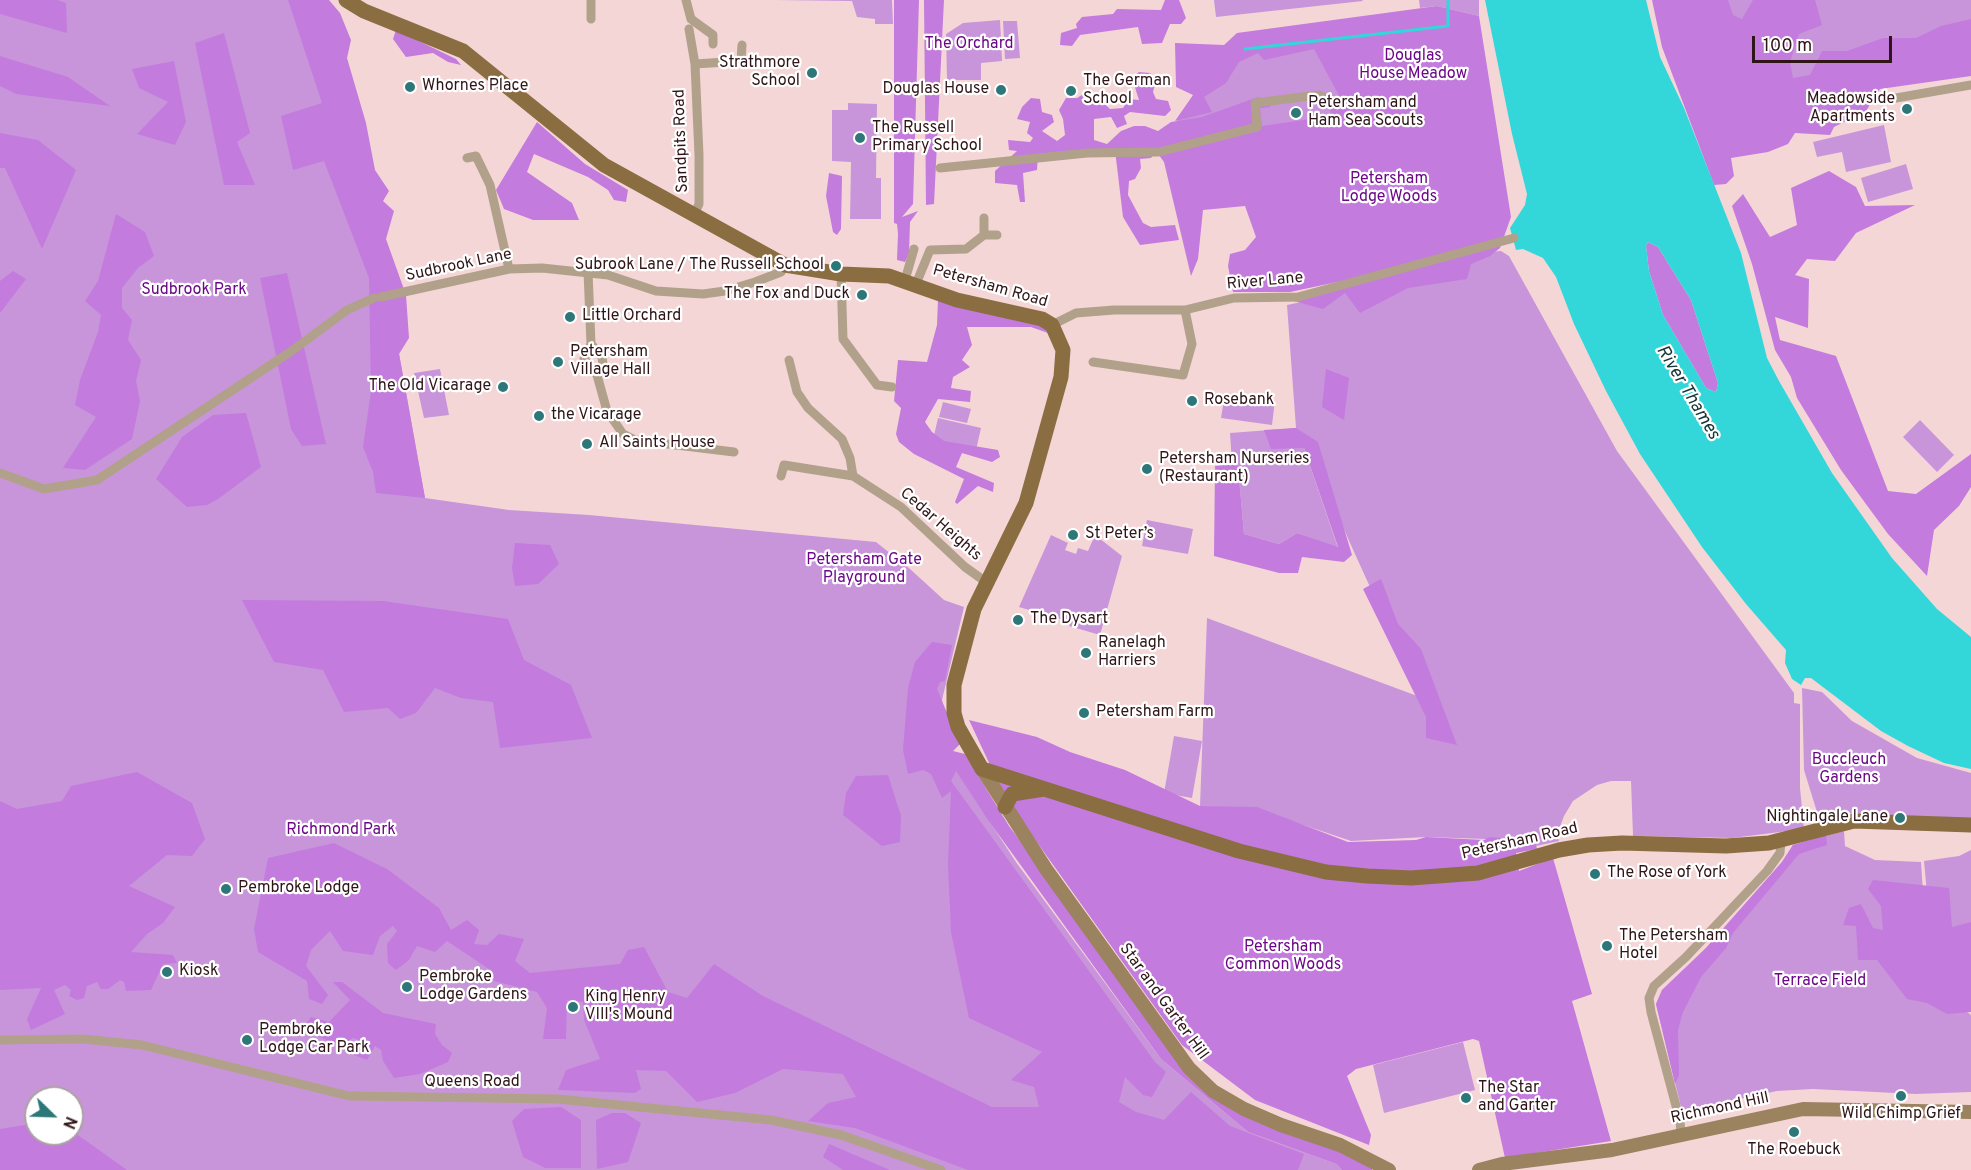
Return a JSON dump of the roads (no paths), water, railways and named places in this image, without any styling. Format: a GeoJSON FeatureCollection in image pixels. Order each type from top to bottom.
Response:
{"type":"FeatureCollection","features":[{"type":"Feature","properties":{"kind":"main road","name":"Petersham Road"},"geometry":{"type":"LineString","coordinates":[[346,0],[364,11],[463,51],[596,159],[785,266],[841,274],[885,275],[957,300],[1042,319],[1052,326],[1062,350],[1061,377],[1026,502],[986,582],[968,627],[953,692],[958,727],[982,769],[1050,789],[1188,837],[1326,872],[1367,876],[1411,878],[1478,873],[1558,850],[1588,845],[1622,843],[1726,846],[1780,841],[1854,821],[1971,825]]}},
{"type":"Feature","properties":{"kind":"main road","name":"Star and Garter Hill"},"geometry":{"type":"LineString","coordinates":[[982,769],[1046,869],[1189,1068],[1213,1091],[1244,1109],[1281,1125],[1340,1145],[1389,1170]]}},
{"type":"Feature","properties":{"kind":"main road","name":"Petersham Road"},"geometry":{"type":"LineString","coordinates":[[1005,807],[1012,794],[1050,789]]}},
{"type":"Feature","properties":{"kind":"main road","name":"Richmond Hill"},"geometry":{"type":"LineString","coordinates":[[1479,1170],[1502,1164],[1612,1150],[1681,1133],[1803,1109],[1971,1112]]}},
{"type":"Feature","properties":{"kind":"main road"},"geometry":{"type":"LineString","coordinates":[[1502,1170],[1522,1163]]}},
{"type":"Feature","properties":{"kind":"street"},"geometry":{"type":"LineString","coordinates":[[591,0],[591,19]]}},
{"type":"Feature","properties":{"kind":"street"},"geometry":{"type":"LineString","coordinates":[[686,0],[691,19],[713,35],[713,44]]}},
{"type":"Feature","properties":{"kind":"street","name":"Sandpits Road"},"geometry":{"type":"LineString","coordinates":[[689,29],[695,64],[699,204],[694,215]]}},
{"type":"Feature","properties":{"kind":"street"},"geometry":{"type":"LineString","coordinates":[[695,64],[741,62],[742,45]]}},
{"type":"Feature","properties":{"kind":"street"},"geometry":{"type":"LineString","coordinates":[[1896,98],[1971,85]]}},
{"type":"Feature","properties":{"kind":"street"},"geometry":{"type":"LineString","coordinates":[[940,168],[1087,153],[1159,152],[1257,127],[1255,103],[1318,95],[1329,99]]}},
{"type":"Feature","properties":{"kind":"street"},"geometry":{"type":"LineString","coordinates":[[467,158],[476,156],[490,185],[509,269]]}},
{"type":"Feature","properties":{"kind":"street"},"geometry":{"type":"LineString","coordinates":[[984,218],[984,235]]}},
{"type":"Feature","properties":{"kind":"street"},"geometry":{"type":"LineString","coordinates":[[910,282],[930,250],[966,249],[984,235],[997,235]]}},
{"type":"Feature","properties":{"kind":"street","name":"River Lane"},"geometry":{"type":"LineString","coordinates":[[1052,326],[1076,313],[1114,310],[1185,310],[1234,298],[1298,297],[1514,238]]}},
{"type":"Feature","properties":{"kind":"street"},"geometry":{"type":"LineString","coordinates":[[910,282],[914,249]]}},
{"type":"Feature","properties":{"kind":"street","name":"Sudbrook Lane"},"geometry":{"type":"LineString","coordinates":[[0,473],[44,489],[98,480],[293,350],[347,310],[377,298],[509,269],[542,268],[608,275],[656,291],[703,294],[755,282],[781,272],[785,266]]}},
{"type":"Feature","properties":{"kind":"street"},"geometry":{"type":"LineString","coordinates":[[588,272],[591,344],[584,359],[597,375],[607,411],[623,434],[635,440],[734,452]]}},
{"type":"Feature","properties":{"kind":"street"},"geometry":{"type":"LineString","coordinates":[[841,274],[843,339],[877,385],[892,387]]}},
{"type":"Feature","properties":{"kind":"street"},"geometry":{"type":"LineString","coordinates":[[1093,362],[1183,375],[1192,344],[1185,310]]}},
{"type":"Feature","properties":{"kind":"street"},"geometry":{"type":"LineString","coordinates":[[591,344],[602,357],[603,364],[597,375]]}},
{"type":"Feature","properties":{"kind":"street"},"geometry":{"type":"LineString","coordinates":[[789,360],[797,392],[808,408],[842,439],[850,458],[853,476]]}},
{"type":"Feature","properties":{"kind":"street","name":"Cedar Heights"},"geometry":{"type":"LineString","coordinates":[[781,476],[783,460],[853,476],[901,507],[964,567],[986,582]]}},
{"type":"Feature","properties":{"kind":"street"},"geometry":{"type":"LineString","coordinates":[[1681,1133],[1680,1120],[1649,998],[1654,986],[1686,957],[1767,871],[1780,853],[1780,841]]}},
{"type":"Feature","properties":{"kind":"street","name":"Queens Road"},"geometry":{"type":"LineString","coordinates":[[0,1041],[83,1040],[142,1045],[349,1096],[558,1099],[771,1120],[841,1135],[941,1170]]}},
{"type":"Feature","properties":{"kind":"water","name":"River Thames"},"geometry":{"type":"Polygon","coordinates":[[[1485,0],[1646,0],[1660,57],[1684,108],[1741,253],[1767,358],[1832,473],[1892,558],[1937,609],[1971,637],[1971,769],[1944,763],[1881,731],[1811,678],[1805,678],[1801,685],[1792,679],[1785,663],[1786,650],[1746,604],[1702,547],[1640,454],[1574,324],[1556,277],[1543,258],[1523,249],[1516,250],[1510,228],[1525,205],[1527,194],[1512,134],[1485,0]],[[1648,242],[1646,246],[1649,271],[1663,315],[1706,388],[1716,392],[1718,383],[1691,300],[1658,247],[1648,242]]]}},
{"type":"Feature","properties":{"kind":"waterway"},"geometry":{"type":"LineString","coordinates":[[1245,49],[1448,26],[1448,0]]}},
{"type":"Feature","properties":{"kind":"place","name":"Strathmore School"},"geometry":{"type":"Point","coordinates":[812,73]}},
{"type":"Feature","properties":{"kind":"place","name":"Whornes Place"},"geometry":{"type":"Point","coordinates":[410,87]}},
{"type":"Feature","properties":{"kind":"place","name":"Douglas House"},"geometry":{"type":"Point","coordinates":[1001,90]}},
{"type":"Feature","properties":{"kind":"place","name":"The German School"},"geometry":{"type":"Point","coordinates":[1071,91]}},
{"type":"Feature","properties":{"kind":"place","name":"Meadowside Apartments"},"geometry":{"type":"Point","coordinates":[1907,109]}},
{"type":"Feature","properties":{"kind":"place","name":"Petersham and Ham Sea Scouts"},"geometry":{"type":"Point","coordinates":[1296,113]}},
{"type":"Feature","properties":{"kind":"place","name":"The Russell Primary School"},"geometry":{"type":"Point","coordinates":[860,138]}},
{"type":"Feature","properties":{"kind":"place","name":"Subrook Lane / The Russell School"},"geometry":{"type":"Point","coordinates":[836,266]}},
{"type":"Feature","properties":{"kind":"place","name":"The Fox and Duck"},"geometry":{"type":"Point","coordinates":[862,295]}},
{"type":"Feature","properties":{"kind":"place","name":"Little Orchard"},"geometry":{"type":"Point","coordinates":[570,317]}},
{"type":"Feature","properties":{"kind":"place","name":"Petersham Village Hall"},"geometry":{"type":"Point","coordinates":[558,362]}},
{"type":"Feature","properties":{"kind":"place","name":"The Old Vicarage"},"geometry":{"type":"Point","coordinates":[503,387]}},
{"type":"Feature","properties":{"kind":"place","name":"Rosebank"},"geometry":{"type":"Point","coordinates":[1192,401]}},
{"type":"Feature","properties":{"kind":"place","name":"the Vicarage"},"geometry":{"type":"Point","coordinates":[539,416]}},
{"type":"Feature","properties":{"kind":"place","name":"All Saints House"},"geometry":{"type":"Point","coordinates":[587,444]}},
{"type":"Feature","properties":{"kind":"place","name":"Petersham Nurseries (Restaurant)"},"geometry":{"type":"Point","coordinates":[1147,469]}},
{"type":"Feature","properties":{"kind":"place","name":"St Peter’s"},"geometry":{"type":"Point","coordinates":[1073,535]}},
{"type":"Feature","properties":{"kind":"place","name":"The Dysart"},"geometry":{"type":"Point","coordinates":[1018,620]}},
{"type":"Feature","properties":{"kind":"place","name":"Ranelagh Harriers"},"geometry":{"type":"Point","coordinates":[1086,653]}},
{"type":"Feature","properties":{"kind":"place","name":"Petersham Farm"},"geometry":{"type":"Point","coordinates":[1084,713]}},
{"type":"Feature","properties":{"kind":"place","name":"Nightingale Lane"},"geometry":{"type":"Point","coordinates":[1900,818]}},
{"type":"Feature","properties":{"kind":"place","name":"The Rose of York"},"geometry":{"type":"Point","coordinates":[1595,874]}},
{"type":"Feature","properties":{"kind":"place","name":"Pembroke Lodge"},"geometry":{"type":"Point","coordinates":[226,889]}},
{"type":"Feature","properties":{"kind":"place","name":"The Petersham Hotel"},"geometry":{"type":"Point","coordinates":[1607,946]}},
{"type":"Feature","properties":{"kind":"place","name":"Kiosk"},"geometry":{"type":"Point","coordinates":[167,972]}},
{"type":"Feature","properties":{"kind":"place","name":"Pembroke Lodge Gardens"},"geometry":{"type":"Point","coordinates":[407,987]}},
{"type":"Feature","properties":{"kind":"place","name":"King Henry VIII's Mound"},"geometry":{"type":"Point","coordinates":[573,1007]}},
{"type":"Feature","properties":{"kind":"place","name":"Pembroke Lodge Car Park"},"geometry":{"type":"Point","coordinates":[247,1040]}},
{"type":"Feature","properties":{"kind":"place","name":"Wild Chimp Grief"},"geometry":{"type":"Point","coordinates":[1901,1096]}},
{"type":"Feature","properties":{"kind":"place","name":"The Star and Garter"},"geometry":{"type":"Point","coordinates":[1466,1098]}},
{"type":"Feature","properties":{"kind":"place","name":"The Roebuck"},"geometry":{"type":"Point","coordinates":[1794,1132]}},
{"type":"Feature","properties":{"kind":"park label","name":"The Orchard"},"geometry":{"type":"Point","coordinates":[969,45]}},
{"type":"Feature","properties":{"kind":"park label","name":"Douglas House Meadow"},"geometry":{"type":"Point","coordinates":[1413,66]}},
{"type":"Feature","properties":{"kind":"park label","name":"Petersham Lodge Woods"},"geometry":{"type":"Point","coordinates":[1389,189]}},
{"type":"Feature","properties":{"kind":"park label","name":"Sudbrook Park"},"geometry":{"type":"Point","coordinates":[194,291]}},
{"type":"Feature","properties":{"kind":"park label","name":"Petersham Gate Playground"},"geometry":{"type":"Point","coordinates":[864,570]}},
{"type":"Feature","properties":{"kind":"park label","name":"Buccleuch Gardens"},"geometry":{"type":"Point","coordinates":[1849,770]}},
{"type":"Feature","properties":{"kind":"park label","name":"Richmond Park"},"geometry":{"type":"Point","coordinates":[341,831]}},
{"type":"Feature","properties":{"kind":"park label","name":"Petersham Common Woods"},"geometry":{"type":"Point","coordinates":[1283,957]}},
{"type":"Feature","properties":{"kind":"park label","name":"Terrace Field"},"geometry":{"type":"Point","coordinates":[1820,982]}}]}
